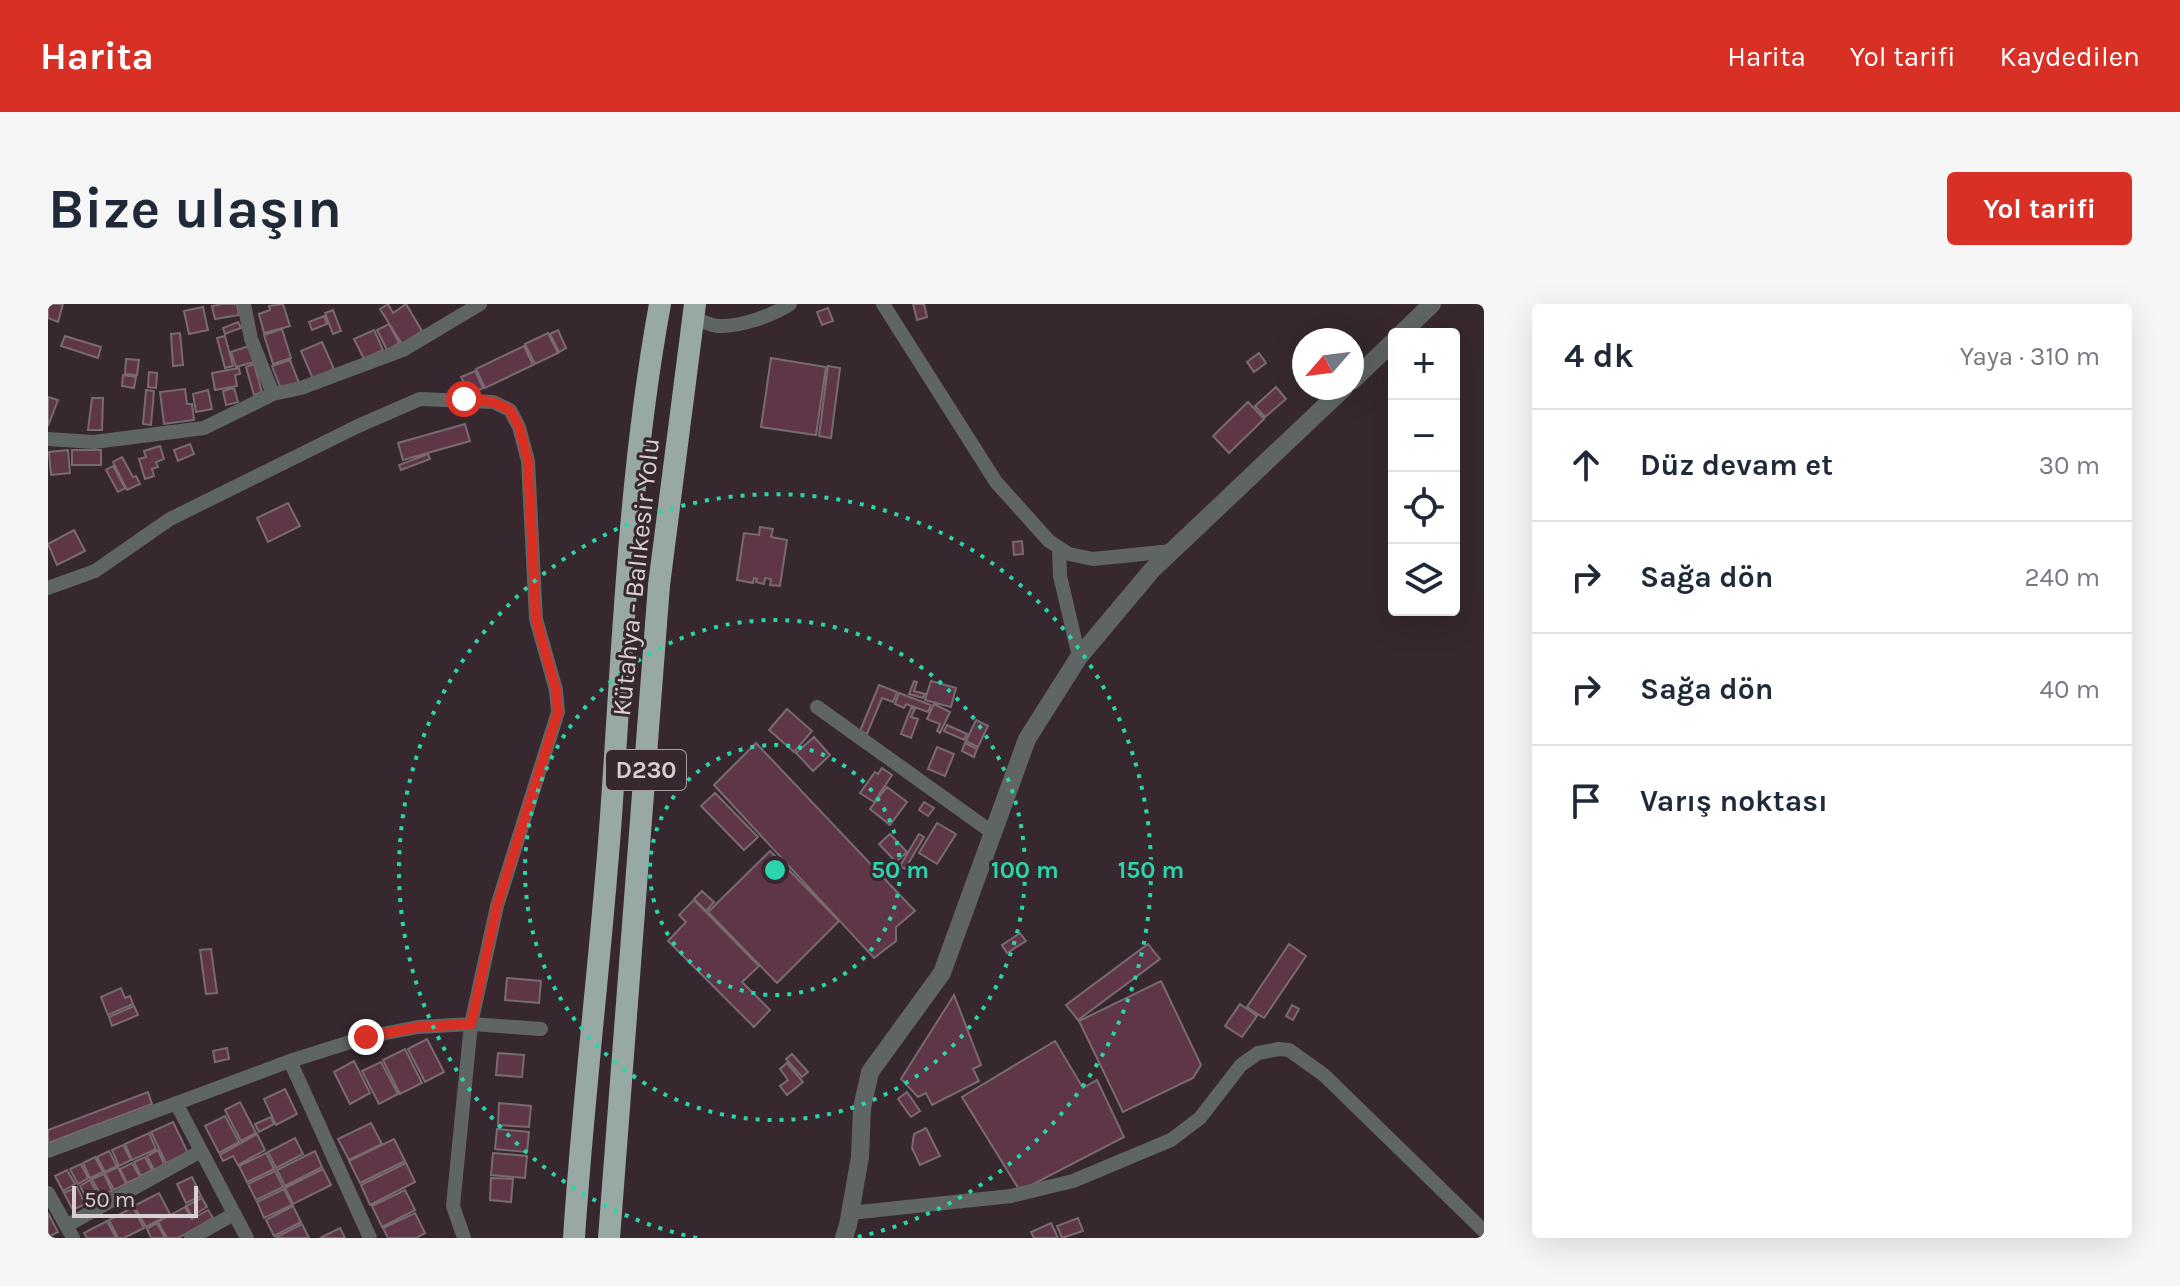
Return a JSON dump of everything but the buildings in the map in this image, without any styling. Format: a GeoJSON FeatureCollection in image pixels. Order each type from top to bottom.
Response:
{"type":"FeatureCollection","features":[{"type":"Feature","properties":{"kind":"highway","name":"Kütahya - Balıkesir Yolu"},"geometry":{"type":"LineString","coordinates":[[574,1238],[611,819],[626,584],[639,454],[660,304]]}},
{"type":"Feature","properties":{"kind":"highway","name":"Kütahya - Balıkesir Yolu"},"geometry":{"type":"LineString","coordinates":[[609,1238],[659,585],[694,311]]}},
{"type":"Feature","properties":{"kind":"street"},"geometry":{"type":"LineString","coordinates":[[244,304],[251,339],[273,394]]}},
{"type":"Feature","properties":{"kind":"street"},"geometry":{"type":"LineString","coordinates":[[694,311],[715,326],[773,315],[790,304]]}},
{"type":"Feature","properties":{"kind":"street"},"geometry":{"type":"LineString","coordinates":[[883,304],[996,482],[1040,533],[1059,549],[1093,559],[1172,551]]}},
{"type":"Feature","properties":{"kind":"street"},"geometry":{"type":"LineString","coordinates":[[1407,328],[1432,304]]}},
{"type":"Feature","properties":{"kind":"street"},"geometry":{"type":"LineString","coordinates":[[48,439],[94,442],[204,428],[273,394],[301,388],[403,350],[472,306]]}},
{"type":"Feature","properties":{"kind":"street"},"geometry":{"type":"LineString","coordinates":[[1364,370],[1388,347]]}},
{"type":"Feature","properties":{"kind":"street"},"geometry":{"type":"LineString","coordinates":[[48,588],[95,571],[170,519],[358,426],[420,399],[493,402],[510,410],[519,427],[528,461],[536,619],[556,690],[558,712],[497,906],[471,1024],[453,1206],[464,1238]]}},
{"type":"Feature","properties":{"kind":"street"},"geometry":{"type":"LineString","coordinates":[[844,1238],[860,1157],[862,1108],[870,1072],[942,973],[1027,739],[1079,657],[1152,570],[1331,400]]}},
{"type":"Feature","properties":{"kind":"street"},"geometry":{"type":"LineString","coordinates":[[1059,549],[1060,576],[1079,657]]}},
{"type":"Feature","properties":{"kind":"street"},"geometry":{"type":"LineString","coordinates":[[817,707],[993,833]]}},
{"type":"Feature","properties":{"kind":"street"},"geometry":{"type":"LineString","coordinates":[[48,1151],[290,1061],[366,1037],[418,1027],[471,1024],[541,1029]]}},
{"type":"Feature","properties":{"kind":"street"},"geometry":{"type":"LineString","coordinates":[[850,1213],[1011,1196],[1073,1181],[1171,1140],[1200,1118],[1241,1065],[1258,1053],[1279,1049],[1289,1050],[1324,1075],[1484,1231]]}},
{"type":"Feature","properties":{"kind":"street"},"geometry":{"type":"LineString","coordinates":[[290,1061],[370,1238]]}},
{"type":"Feature","properties":{"kind":"street"},"geometry":{"type":"LineString","coordinates":[[176,1103],[247,1238]]}},
{"type":"Feature","properties":{"kind":"street"},"geometry":{"type":"LineString","coordinates":[[48,1193],[70,1232],[201,1151]]}},
{"type":"Feature","properties":{"kind":"street"},"geometry":{"type":"LineString","coordinates":[[191,1238],[234,1214]]}},
{"type":"Feature","properties":{"kind":"route"},"geometry":{"type":"LineString","coordinates":[[366,1037],[418,1027],[471,1024],[497,906],[558,712],[556,690],[536,619],[528,461],[519,427],[510,410],[493,402],[464,399]]}}]}
